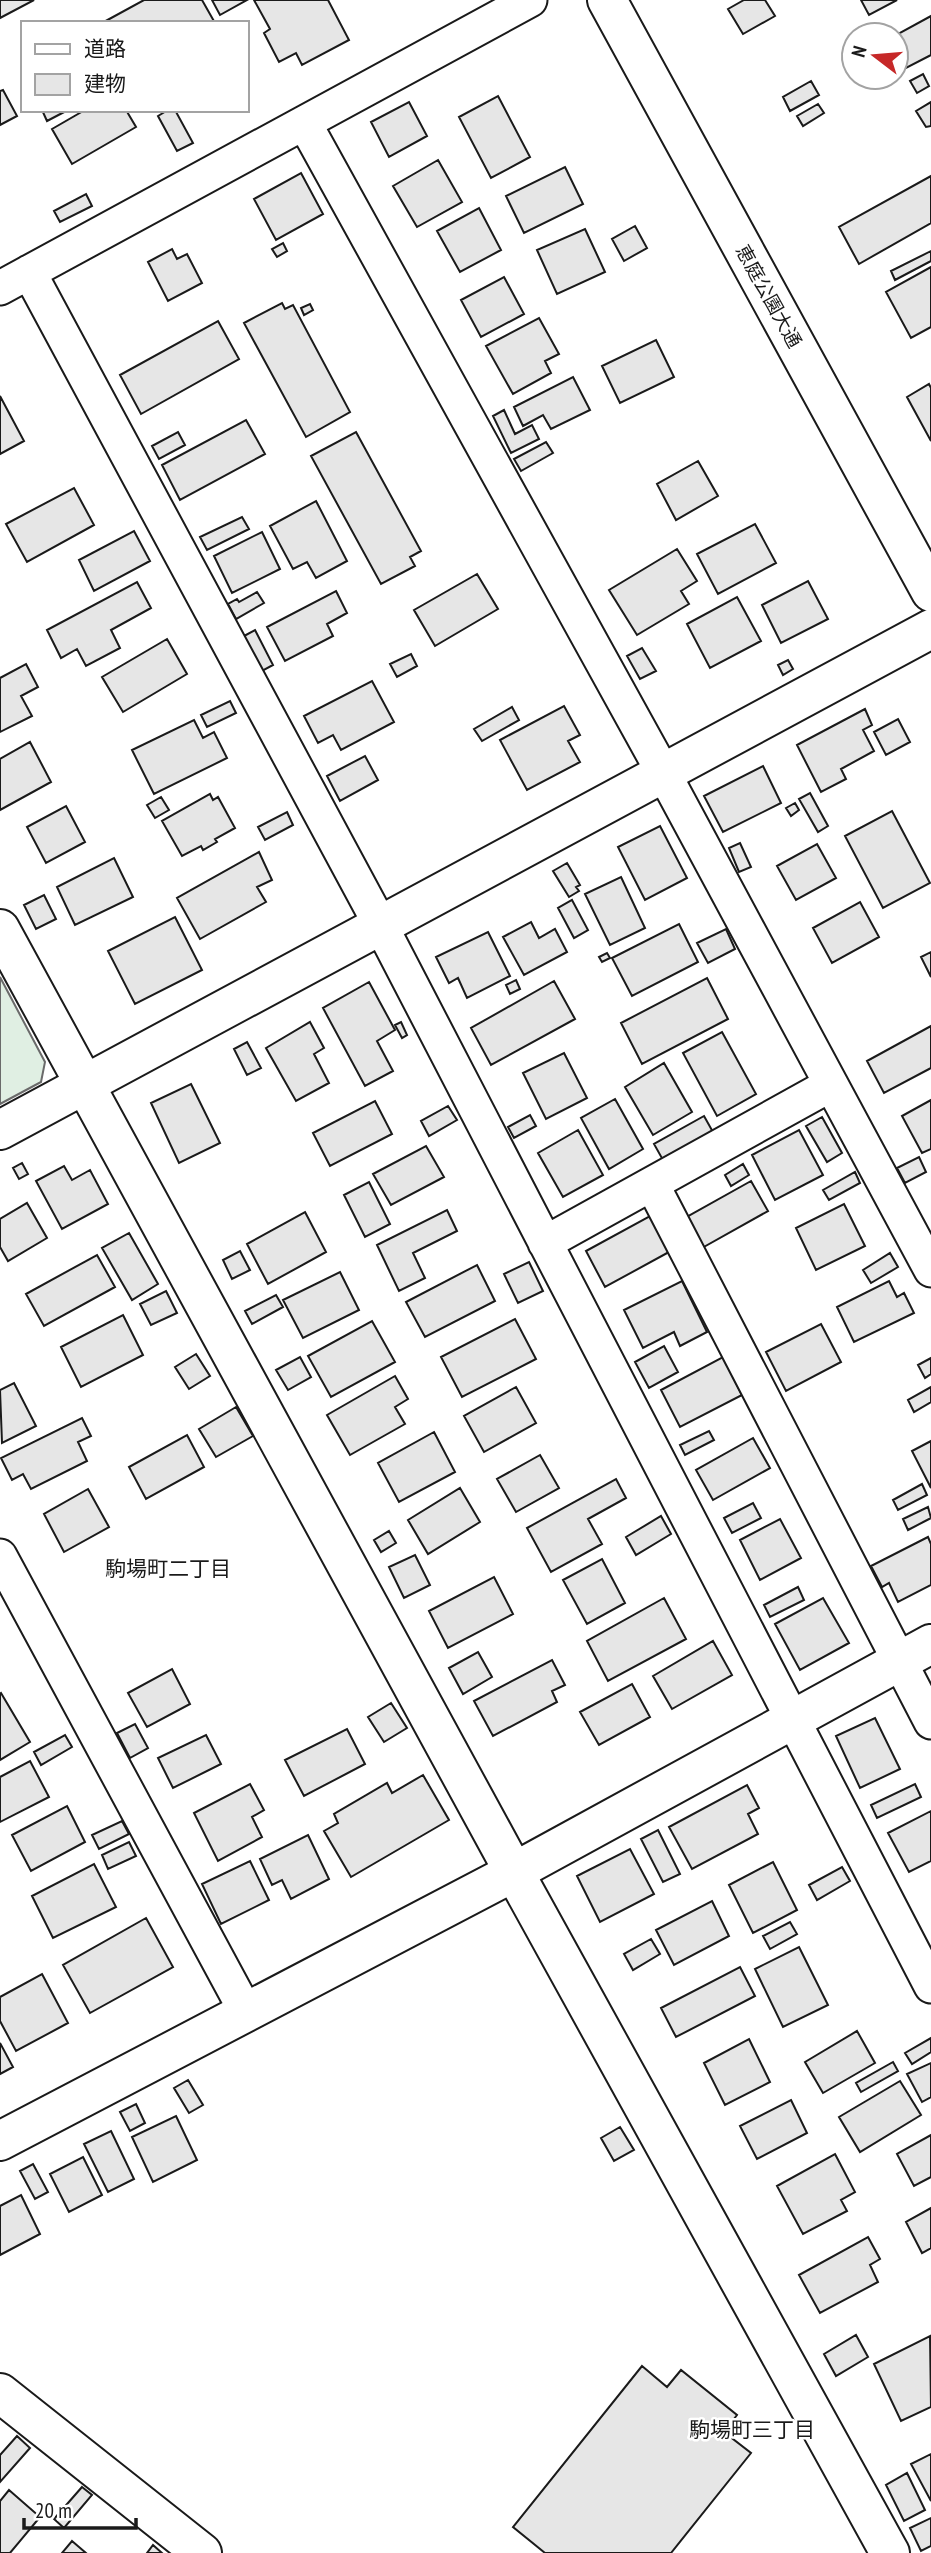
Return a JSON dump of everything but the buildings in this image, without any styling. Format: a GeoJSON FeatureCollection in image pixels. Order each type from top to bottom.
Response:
{"type":"FeatureCollection","features":[{"type":"Feature","properties":{"kind":"street"},"geometry":{"type":"LineString","coordinates":[[0,288],[530,0]]}},
{"type":"Feature","properties":{"kind":"street","name":"恵庭公園大通"},"geometry":{"type":"LineString","coordinates":[[607,0],[931,593]]}},
{"type":"Feature","properties":{"kind":"street"},"geometry":{"type":"LineString","coordinates":[[305,124],[664,774],[931,1270]]}},
{"type":"Feature","properties":{"kind":"street"},"geometry":{"type":"LineString","coordinates":[[29,272],[381,926],[931,1986]]}},
{"type":"Feature","properties":{"kind":"street"},"geometry":{"type":"LineString","coordinates":[[0,1130],[931,629]]}},
{"type":"Feature","properties":{"kind":"street"},"geometry":{"type":"LineString","coordinates":[[0,929],[514,1872],[890,2553]]}},
{"type":"Feature","properties":{"kind":"street"},"geometry":{"type":"LineString","coordinates":[[545,1243],[653,1186],[830,1085]]}},
{"type":"Feature","properties":{"kind":"street"},"geometry":{"type":"LineString","coordinates":[[653,1186],[915,1652],[931,1722]]}},
{"type":"Feature","properties":{"kind":"street"},"geometry":{"type":"LineString","coordinates":[[0,1556],[245,2010]]}},
{"type":"Feature","properties":{"kind":"street"},"geometry":{"type":"LineString","coordinates":[[0,2141],[245,2010],[514,1872],[915,1652]]}},
{"type":"Feature","properties":{"kind":"street"},"geometry":{"type":"LineString","coordinates":[[0,2393],[202,2553]]}},
{"type":"Feature","properties":{"kind":"green space"},"geometry":{"type":"Polygon","coordinates":[[[0,977],[45,1062],[41,1082],[0,1104],[0,977]]]}},
{"type":"Feature","properties":{"kind":"district","name":"駒場町二丁目"},"geometry":{"type":"Point","coordinates":[168,1568]}},
{"type":"Feature","properties":{"kind":"district","name":"駒場町三丁目"},"geometry":{"type":"Point","coordinates":[752,2429]}}]}
